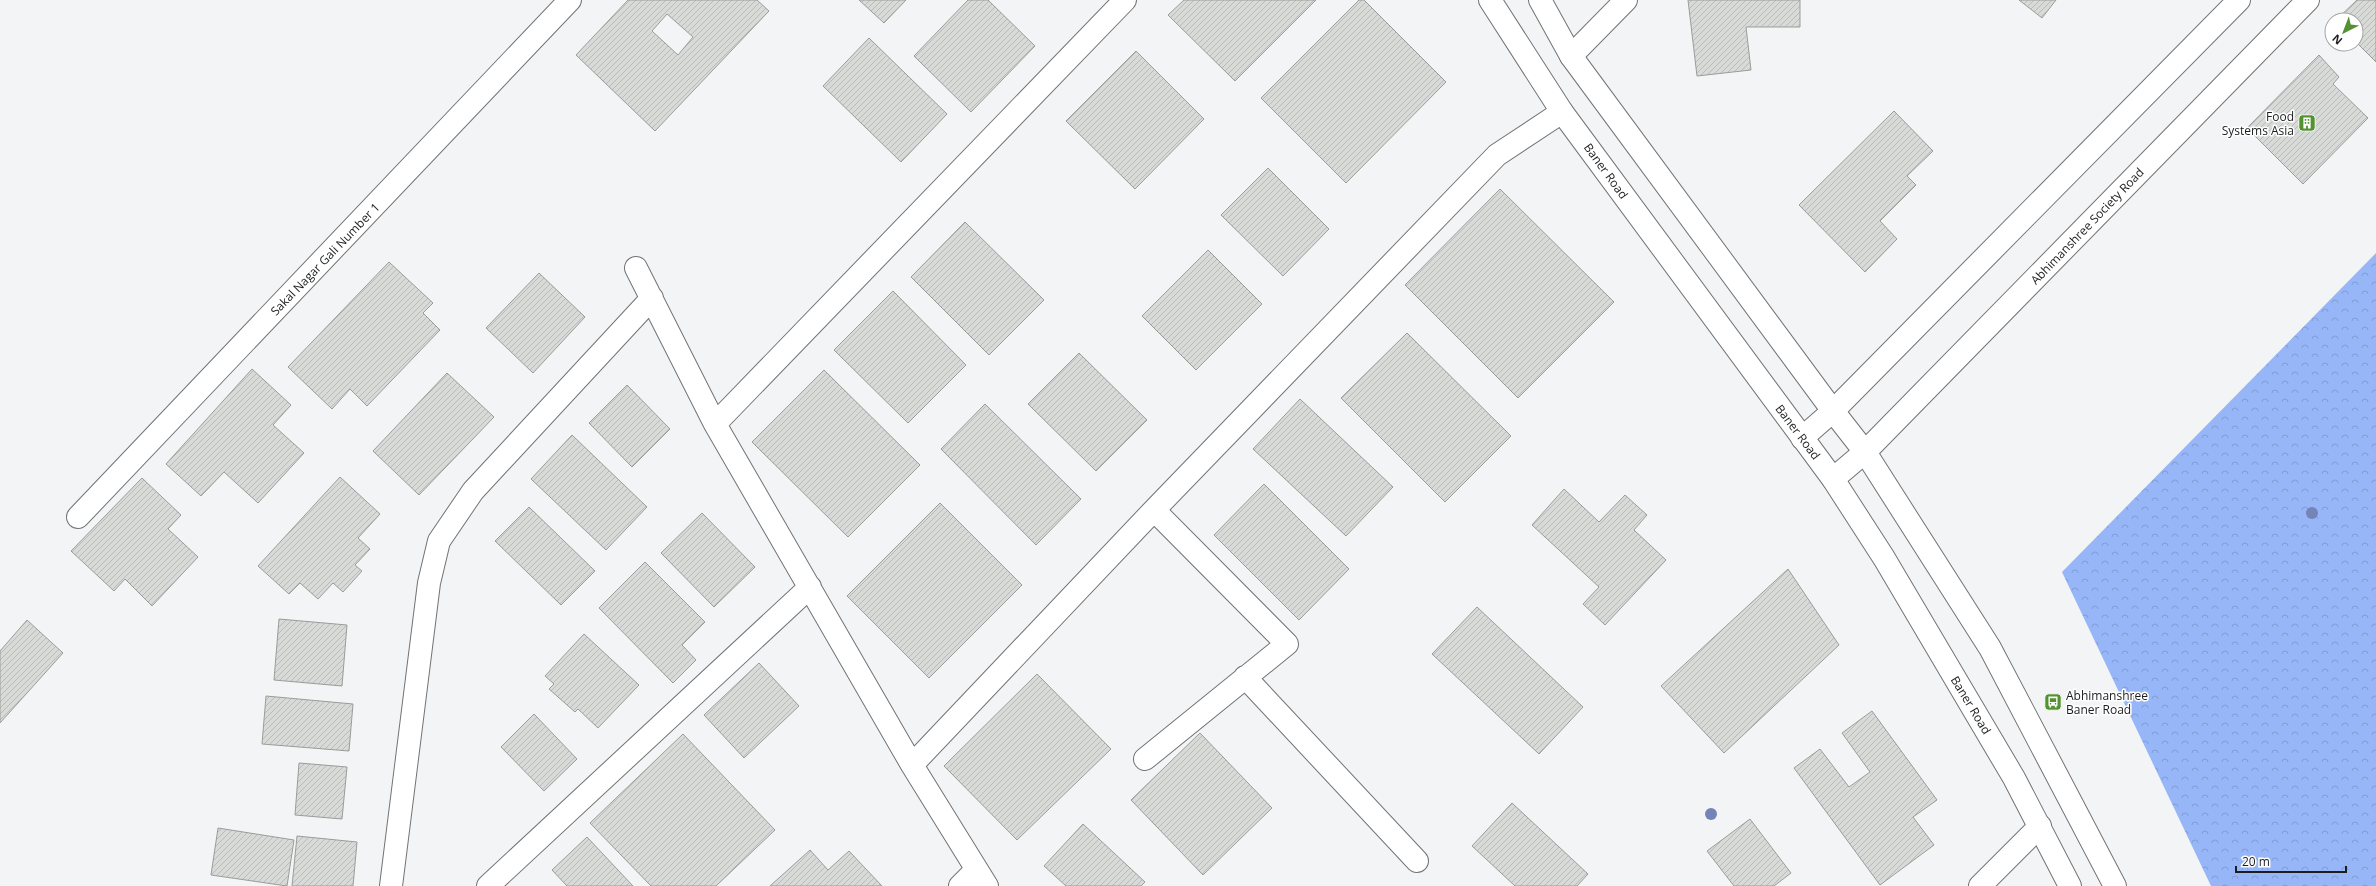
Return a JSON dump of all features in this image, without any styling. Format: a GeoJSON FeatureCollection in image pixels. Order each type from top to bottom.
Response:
{"type":"FeatureCollection","features":[{"type":"Feature","properties":{"kind":"street","name":"Sakal Nagar Gali Number 1"},"geometry":{"type":"LineString","coordinates":[[78,518],[570,0]]}},
{"type":"Feature","properties":{"kind":"street"},"geometry":{"type":"LineString","coordinates":[[715,424],[1125,0]]}},
{"type":"Feature","properties":{"kind":"street","name":"Baner Road"},"geometry":{"type":"LineString","coordinates":[[1490,0],[1562,112],[1832,478],[1888,565],[2014,778],[2070,886]]}},
{"type":"Feature","properties":{"kind":"street"},"geometry":{"type":"LineString","coordinates":[[1540,0],[1571,56],[1833,411],[1866,452],[1990,648],[2115,886]]}},
{"type":"Feature","properties":{"kind":"street"},"geometry":{"type":"LineString","coordinates":[[1571,56],[1626,0]]}},
{"type":"Feature","properties":{"kind":"street"},"geometry":{"type":"LineString","coordinates":[[1802,438],[1833,411],[2239,0]]}},
{"type":"Feature","properties":{"kind":"street","name":"Abhimanshree Society Road"},"geometry":{"type":"LineString","coordinates":[[1832,478],[1866,452],[2308,0]]}},
{"type":"Feature","properties":{"kind":"street"},"geometry":{"type":"LineString","coordinates":[[912,765],[1154,510],[1496,156],[1562,112]]}},
{"type":"Feature","properties":{"kind":"street"},"geometry":{"type":"LineString","coordinates":[[636,268],[715,424],[912,765],[982,878],[960,886]]}},
{"type":"Feature","properties":{"kind":"street"},"geometry":{"type":"LineString","coordinates":[[391,886],[429,583],[439,541],[472,491],[652,298]]}},
{"type":"Feature","properties":{"kind":"street"},"geometry":{"type":"LineString","coordinates":[[1145,759],[1287,644],[1154,510]]}},
{"type":"Feature","properties":{"kind":"street"},"geometry":{"type":"LineString","coordinates":[[488,886],[810,587]]}},
{"type":"Feature","properties":{"kind":"street"},"geometry":{"type":"LineString","coordinates":[[1245,677],[1417,861]]}},
{"type":"Feature","properties":{"kind":"street"},"geometry":{"type":"LineString","coordinates":[[1980,886],[2040,826]]}},
{"type":"Feature","properties":{"kind":"green space"},"geometry":{"type":"Polygon","coordinates":[[[2376,253],[2376,886],[2211,886],[2062,572],[2376,253]]]}},
{"type":"Feature","properties":{"kind":"building"},"geometry":{"type":"Polygon","coordinates":[[[628,0],[757,0],[769,11],[655,131],[576,55],[628,0]],[[667,14],[652,31],[678,55],[693,37],[667,14]]]}},
{"type":"Feature","properties":{"kind":"building"},"geometry":{"type":"Polygon","coordinates":[[[859,0],[906,0],[884,23],[859,0]]]}},
{"type":"Feature","properties":{"kind":"building"},"geometry":{"type":"Polygon","coordinates":[[[968,0],[988,0],[1035,46],[971,112],[914,56],[968,0]]]}},
{"type":"Feature","properties":{"kind":"building"},"geometry":{"type":"Polygon","coordinates":[[[1184,0],[1316,0],[1235,81],[1168,15],[1184,0]]]}},
{"type":"Feature","properties":{"kind":"building"},"geometry":{"type":"Polygon","coordinates":[[[1359,0],[1364,0],[1446,82],[1346,183],[1261,98],[1359,0]]]}},
{"type":"Feature","properties":{"kind":"building"},"geometry":{"type":"Polygon","coordinates":[[[1688,0],[1800,0],[1800,27],[1746,27],[1751,70],[1697,76],[1688,0]]]}},
{"type":"Feature","properties":{"kind":"building"},"geometry":{"type":"Polygon","coordinates":[[[2019,0],[2056,0],[2042,18],[2019,0]]]}},
{"type":"Feature","properties":{"kind":"building"},"geometry":{"type":"Polygon","coordinates":[[[2357,0],[2376,0],[2376,62],[2364,50],[2364,12],[2344,12],[2357,0]]]}},
{"type":"Feature","properties":{"kind":"building"},"geometry":{"type":"Polygon","coordinates":[[[869,38],[947,114],[901,162],[823,86],[869,38]]]}},
{"type":"Feature","properties":{"kind":"building"},"geometry":{"type":"Polygon","coordinates":[[[1136,51],[1204,119],[1135,189],[1066,121],[1136,51]]]}},
{"type":"Feature","properties":{"kind":"building","name":"Food Systems Asia"},"geometry":{"type":"Polygon","coordinates":[[[2319,55],[2339,77],[2333,84],[2368,118],[2303,184],[2247,128],[2319,55]]]}},
{"type":"Feature","properties":{"kind":"building"},"geometry":{"type":"Polygon","coordinates":[[[1894,111],[1933,151],[1907,176],[1916,185],[1880,221],[1897,239],[1865,272],[1799,205],[1894,111]]]}},
{"type":"Feature","properties":{"kind":"building"},"geometry":{"type":"Polygon","coordinates":[[[1268,168],[1329,229],[1283,276],[1221,215],[1268,168]]]}},
{"type":"Feature","properties":{"kind":"building"},"geometry":{"type":"Polygon","coordinates":[[[1500,189],[1614,302],[1518,398],[1405,285],[1500,189]]]}},
{"type":"Feature","properties":{"kind":"building"},"geometry":{"type":"Polygon","coordinates":[[[965,222],[1044,300],[989,355],[911,277],[965,222]]]}},
{"type":"Feature","properties":{"kind":"building"},"geometry":{"type":"Polygon","coordinates":[[[1208,250],[1262,304],[1196,370],[1142,316],[1208,250]]]}},
{"type":"Feature","properties":{"kind":"building"},"geometry":{"type":"Polygon","coordinates":[[[389,262],[433,303],[423,313],[440,330],[367,406],[350,389],[332,409],[288,367],[389,262]]]}},
{"type":"Feature","properties":{"kind":"building"},"geometry":{"type":"Polygon","coordinates":[[[539,273],[585,317],[533,373],[486,328],[539,273]]]}},
{"type":"Feature","properties":{"kind":"building"},"geometry":{"type":"Polygon","coordinates":[[[893,291],[966,365],[908,423],[834,350],[893,291]]]}},
{"type":"Feature","properties":{"kind":"building"},"geometry":{"type":"Polygon","coordinates":[[[1407,333],[1511,436],[1445,502],[1341,398],[1407,333]]]}},
{"type":"Feature","properties":{"kind":"building"},"geometry":{"type":"Polygon","coordinates":[[[1079,353],[1147,420],[1096,471],[1028,404],[1079,353]]]}},
{"type":"Feature","properties":{"kind":"building"},"geometry":{"type":"Polygon","coordinates":[[[252,369],[291,405],[273,425],[304,453],[258,503],[224,472],[201,496],[166,464],[252,369]]]}},
{"type":"Feature","properties":{"kind":"building"},"geometry":{"type":"Polygon","coordinates":[[[824,370],[920,465],[848,537],[752,442],[824,370]]]}},
{"type":"Feature","properties":{"kind":"building"},"geometry":{"type":"Polygon","coordinates":[[[447,373],[494,417],[419,495],[373,451],[447,373]]]}},
{"type":"Feature","properties":{"kind":"building"},"geometry":{"type":"Polygon","coordinates":[[[627,385],[670,429],[632,467],[589,423],[627,385]]]}},
{"type":"Feature","properties":{"kind":"building"},"geometry":{"type":"Polygon","coordinates":[[[1300,399],[1393,487],[1346,536],[1253,449],[1300,399]]]}},
{"type":"Feature","properties":{"kind":"building"},"geometry":{"type":"Polygon","coordinates":[[[985,404],[1081,499],[1036,545],[941,449],[985,404]]]}},
{"type":"Feature","properties":{"kind":"building"},"geometry":{"type":"Polygon","coordinates":[[[572,435],[647,507],[606,550],[531,479],[572,435]]]}},
{"type":"Feature","properties":{"kind":"building"},"geometry":{"type":"Polygon","coordinates":[[[340,477],[380,514],[358,538],[370,549],[355,565],[362,571],[343,592],[333,583],[318,599],[300,583],[289,594],[258,566],[340,477]]]}},
{"type":"Feature","properties":{"kind":"building"},"geometry":{"type":"Polygon","coordinates":[[[142,478],[181,515],[168,529],[198,557],[152,606],[125,579],[114,591],[71,551],[142,478]]]}},
{"type":"Feature","properties":{"kind":"building"},"geometry":{"type":"Polygon","coordinates":[[[1264,484],[1349,569],[1299,620],[1214,535],[1264,484]]]}},
{"type":"Feature","properties":{"kind":"building"},"geometry":{"type":"Polygon","coordinates":[[[1564,489],[1599,522],[1625,495],[1647,515],[1634,530],[1666,560],[1605,625],[1583,604],[1599,587],[1532,525],[1564,489]]]}},
{"type":"Feature","properties":{"kind":"building"},"geometry":{"type":"Polygon","coordinates":[[[940,503],[1022,585],[929,678],[847,596],[940,503]]]}},
{"type":"Feature","properties":{"kind":"building"},"geometry":{"type":"Polygon","coordinates":[[[529,507],[595,571],[561,605],[495,541],[529,507]]]}},
{"type":"Feature","properties":{"kind":"building"},"geometry":{"type":"Polygon","coordinates":[[[702,513],[755,567],[714,607],[661,553],[702,513]]]}},
{"type":"Feature","properties":{"kind":"building"},"geometry":{"type":"Polygon","coordinates":[[[645,562],[705,622],[682,645],[696,660],[673,683],[599,608],[645,562]]]}},
{"type":"Feature","properties":{"kind":"building"},"geometry":{"type":"Polygon","coordinates":[[[1788,569],[1839,645],[1724,753],[1661,686],[1788,569]]]}},
{"type":"Feature","properties":{"kind":"building"},"geometry":{"type":"Polygon","coordinates":[[[1477,607],[1583,707],[1539,754],[1432,654],[1477,607]]]}},
{"type":"Feature","properties":{"kind":"building"},"geometry":{"type":"Polygon","coordinates":[[[279,619],[347,625],[342,686],[274,680],[279,619]]]}},
{"type":"Feature","properties":{"kind":"building"},"geometry":{"type":"Polygon","coordinates":[[[27,620],[63,653],[0,723],[0,651],[27,620]]]}},
{"type":"Feature","properties":{"kind":"building"},"geometry":{"type":"Polygon","coordinates":[[[584,634],[639,685],[598,728],[578,709],[575,712],[549,689],[554,684],[545,676],[584,634]]]}},
{"type":"Feature","properties":{"kind":"building"},"geometry":{"type":"Polygon","coordinates":[[[759,663],[799,706],[744,758],[704,715],[759,663]]]}},
{"type":"Feature","properties":{"kind":"building"},"geometry":{"type":"Polygon","coordinates":[[[1037,674],[1111,749],[1017,840],[944,766],[1037,674]]]}},
{"type":"Feature","properties":{"kind":"building"},"geometry":{"type":"Polygon","coordinates":[[[266,696],[353,704],[349,751],[262,744],[266,696]]]}},
{"type":"Feature","properties":{"kind":"building"},"geometry":{"type":"Polygon","coordinates":[[[1872,711],[1937,800],[1913,817],[1934,845],[1880,885],[1794,768],[1820,749],[1849,787],[1870,772],[1842,733],[1872,711]]]}},
{"type":"Feature","properties":{"kind":"building"},"geometry":{"type":"Polygon","coordinates":[[[534,714],[577,759],[544,791],[501,747],[534,714]]]}},
{"type":"Feature","properties":{"kind":"building"},"geometry":{"type":"Polygon","coordinates":[[[1200,733],[1272,808],[1203,875],[1131,800],[1200,733]]]}},
{"type":"Feature","properties":{"kind":"building"},"geometry":{"type":"Polygon","coordinates":[[[683,734],[775,830],[716,886],[651,886],[590,823],[683,734]]]}},
{"type":"Feature","properties":{"kind":"building"},"geometry":{"type":"Polygon","coordinates":[[[299,763],[347,767],[342,819],[295,815],[299,763]]]}},
{"type":"Feature","properties":{"kind":"building"},"geometry":{"type":"Polygon","coordinates":[[[1512,803],[1588,874],[1577,886],[1515,886],[1472,846],[1512,803]]]}},
{"type":"Feature","properties":{"kind":"building"},"geometry":{"type":"Polygon","coordinates":[[[1750,819],[1791,873],[1774,886],[1734,886],[1707,851],[1750,819]]]}},
{"type":"Feature","properties":{"kind":"building"},"geometry":{"type":"Polygon","coordinates":[[[1083,824],[1145,882],[1141,886],[1066,886],[1044,866],[1083,824]]]}},
{"type":"Feature","properties":{"kind":"building"},"geometry":{"type":"Polygon","coordinates":[[[218,828],[294,840],[287,886],[211,875],[218,828]]]}},
{"type":"Feature","properties":{"kind":"building"},"geometry":{"type":"Polygon","coordinates":[[[297,836],[357,842],[353,886],[292,886],[297,836]]]}},
{"type":"Feature","properties":{"kind":"building"},"geometry":{"type":"Polygon","coordinates":[[[587,837],[633,886],[567,886],[552,870],[587,837]]]}},
{"type":"Feature","properties":{"kind":"building"},"geometry":{"type":"Polygon","coordinates":[[[810,850],[828,870],[849,851],[882,886],[770,886],[810,850]]]}},
{"type":"Feature","properties":{"kind":"place","name":"Food Systems Asia"},"geometry":{"type":"Point","coordinates":[2307,123]}},
{"type":"Feature","properties":{"kind":"place","name":"Abhimanshree Baner Road"},"geometry":{"type":"Point","coordinates":[2053,702]}}]}
